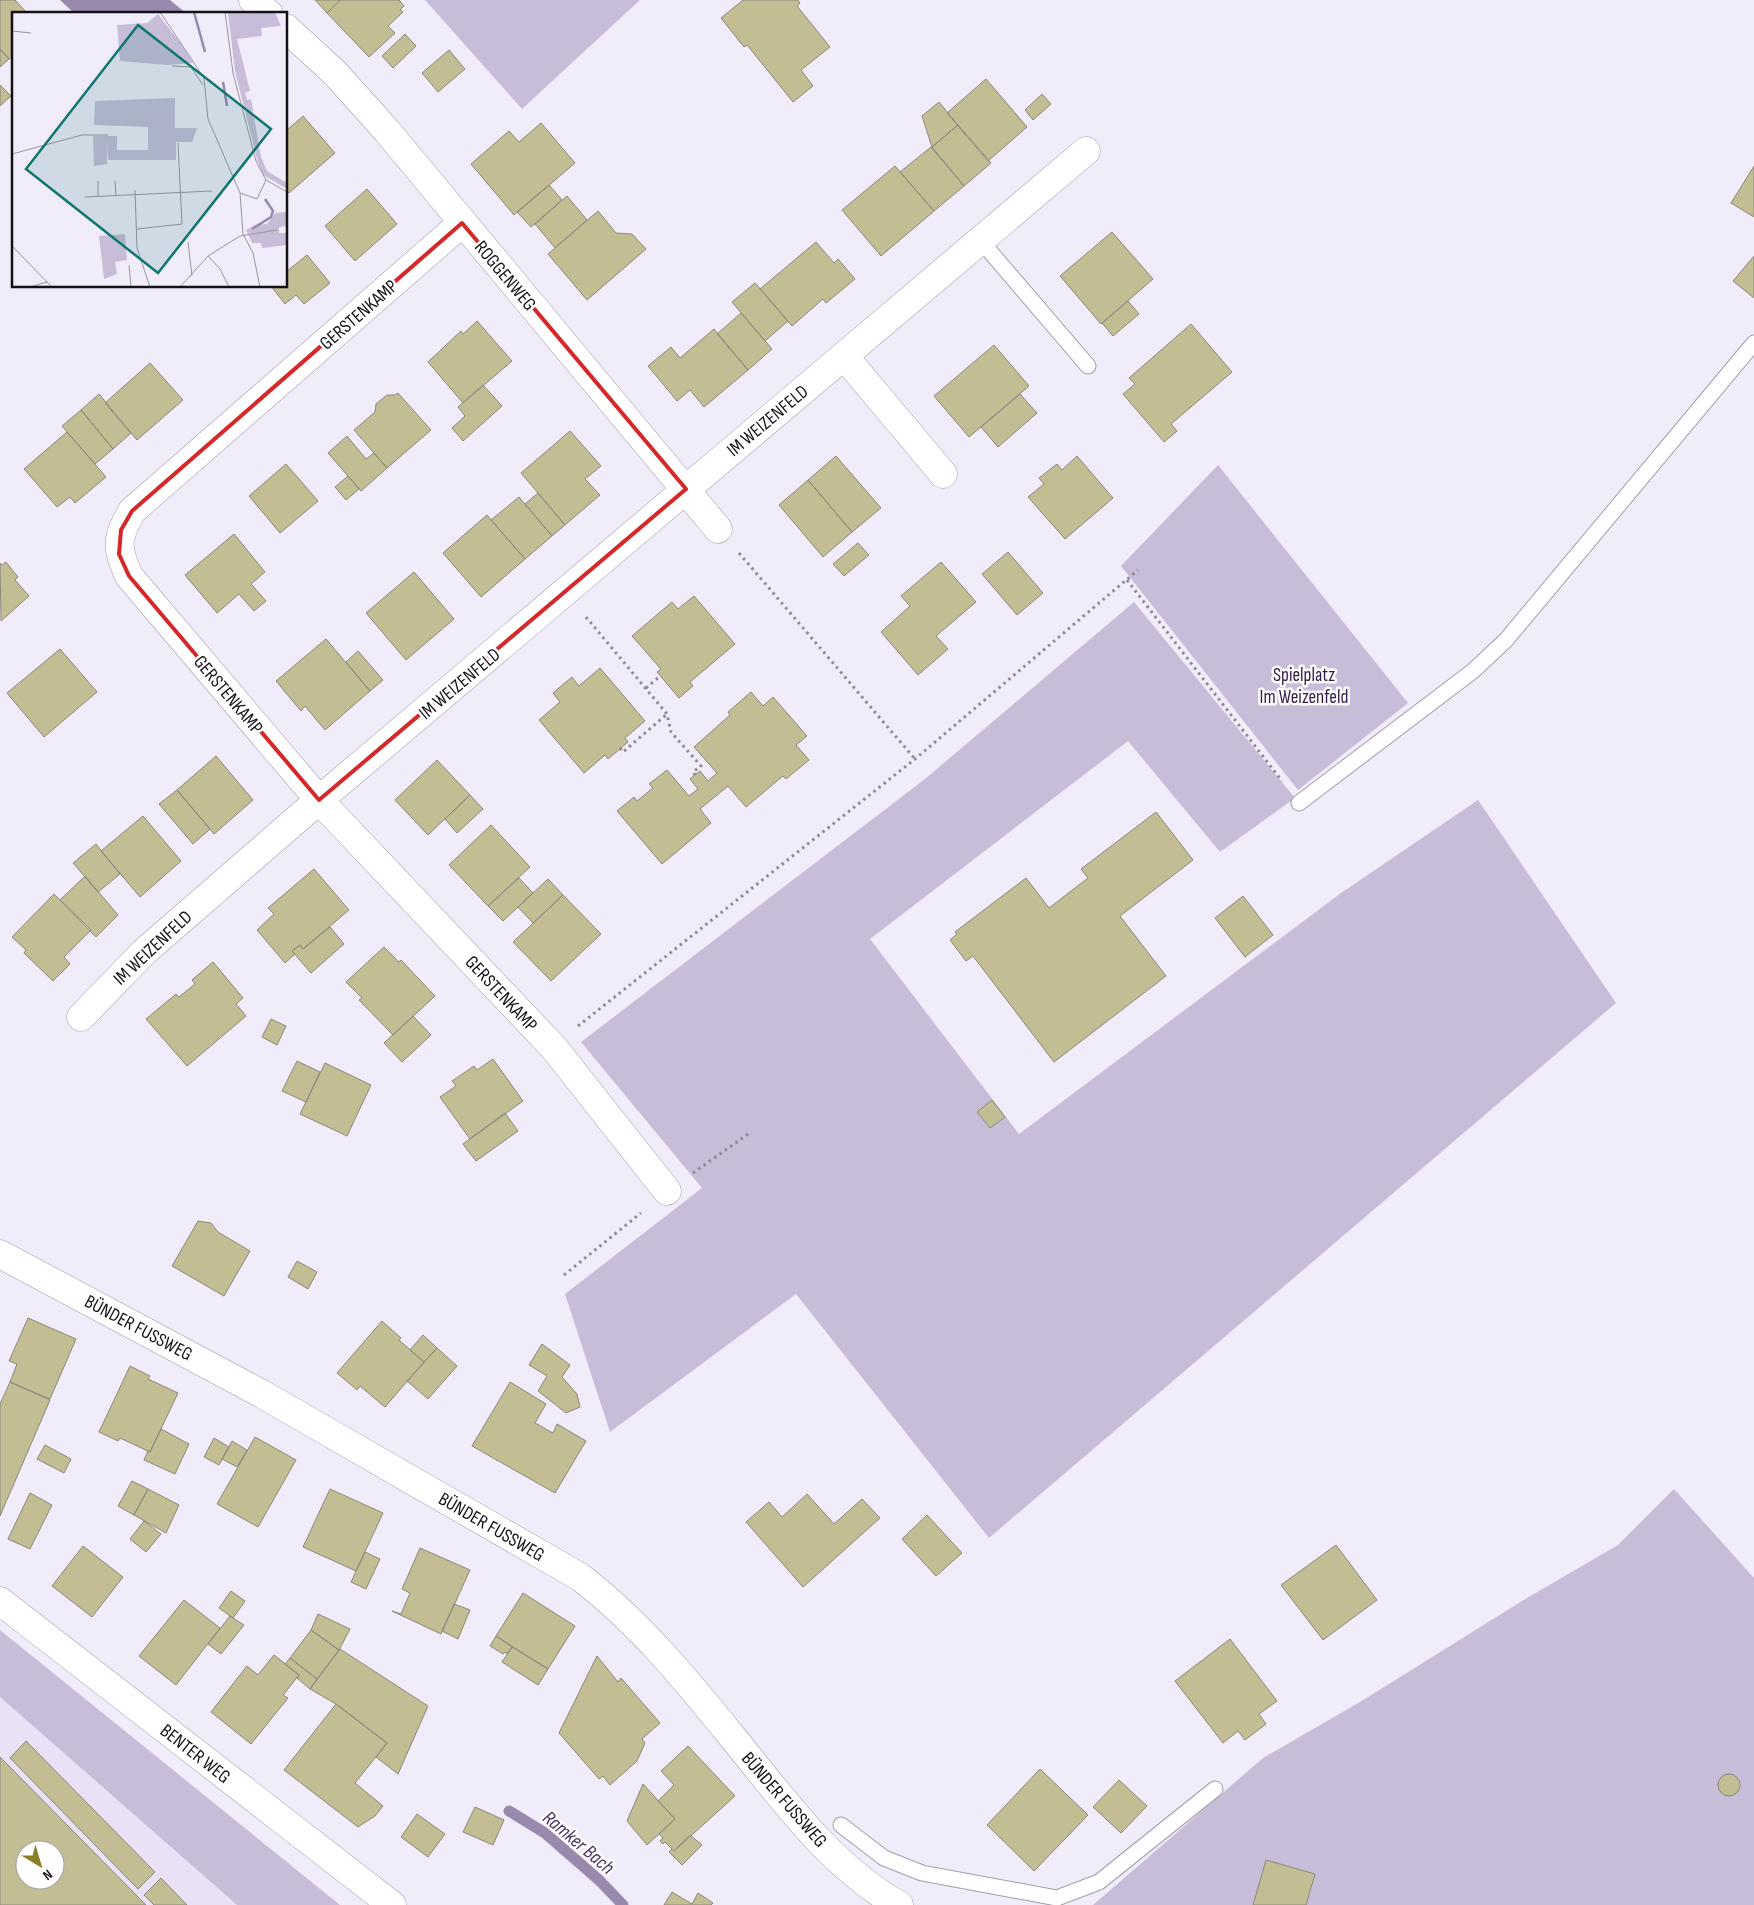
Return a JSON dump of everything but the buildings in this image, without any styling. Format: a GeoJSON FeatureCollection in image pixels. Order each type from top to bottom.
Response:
{"type":"FeatureCollection","features":[{"type":"Feature","properties":{"kind":"street"},"geometry":{"type":"LineString","coordinates":[[253,0],[267,12]]}},
{"type":"Feature","properties":{"kind":"street","name":"ROGGENWEG"},"geometry":{"type":"LineString","coordinates":[[288,30],[335,73],[387,131],[718,529]]}},
{"type":"Feature","properties":{"kind":"street","name":"IM WEIZENFELD"},"geometry":{"type":"LineString","coordinates":[[81,1017],[144,952],[319,800],[1086,151]]}},
{"type":"Feature","properties":{"kind":"street","name":"GERSTENKAMP"},"geometry":{"type":"LineString","coordinates":[[462,223],[132,510],[121,530],[119,554],[129,576],[319,800],[554,1048],[667,1191]]}},
{"type":"Feature","properties":{"kind":"street"},"geometry":{"type":"LineString","coordinates":[[844,356],[943,474]]}},
{"type":"Feature","properties":{"kind":"street","name":"BÜNDER FUSSWEG"},"geometry":{"type":"LineString","coordinates":[[0,1254],[262,1394],[580,1577],[613,1602],[641,1629],[734,1739],[768,1785],[816,1838],[878,1893],[899,1905]]}},
{"type":"Feature","properties":{"kind":"street","name":"BENTER WEG"},"geometry":{"type":"LineString","coordinates":[[0,1601],[392,1905]]}},
{"type":"Feature","properties":{"kind":"lane"},"geometry":{"type":"LineString","coordinates":[[981,241],[1088,366]]}},
{"type":"Feature","properties":{"kind":"lane"},"geometry":{"type":"LineString","coordinates":[[1300,803],[1473,671],[1506,640],[1754,343]]}},
{"type":"Feature","properties":{"kind":"lane"},"geometry":{"type":"LineString","coordinates":[[841,1824],[884,1858],[922,1873],[1057,1898],[1099,1882],[1215,1789]]}},
{"type":"Feature","properties":{"kind":"path"},"geometry":{"type":"LineString","coordinates":[[718,529],[916,759]]}},
{"type":"Feature","properties":{"kind":"path"},"geometry":{"type":"LineString","coordinates":[[554,1048],[916,759],[1138,570]]}},
{"type":"Feature","properties":{"kind":"path"},"geometry":{"type":"LineString","coordinates":[[1127,580],[1300,803]]}},
{"type":"Feature","properties":{"kind":"path"},"geometry":{"type":"LineString","coordinates":[[565,593],[667,714],[671,732],[701,766],[693,772],[695,776]]}},
{"type":"Feature","properties":{"kind":"path"},"geometry":{"type":"LineString","coordinates":[[646,688],[660,676]]}},
{"type":"Feature","properties":{"kind":"path"},"geometry":{"type":"LineString","coordinates":[[620,748],[623,752],[667,714]]}},
{"type":"Feature","properties":{"kind":"highlighted area"},"geometry":{"type":"Polygon","coordinates":[[[462,223],[686,489],[319,800],[129,576],[119,554],[121,530],[132,511],[462,223]]]}},
{"type":"Feature","properties":{"kind":"shaded area"},"geometry":{"type":"Polygon","coordinates":[[[60,0],[170,0],[185,12],[73,12],[60,0]]]}},
{"type":"Feature","properties":{"kind":"shaded area"},"geometry":{"type":"Polygon","coordinates":[[[0,1697],[237,1905],[0,1905],[0,1697]]]}},
{"type":"Feature","properties":{"kind":"green space"},"geometry":{"type":"Polygon","coordinates":[[[425,0],[640,0],[522,109],[425,0]]]}},
{"type":"Feature","properties":{"kind":"green space","name":"Spielplatz Im Weizenfeld"},"geometry":{"type":"Polygon","coordinates":[[[1218,465],[1408,703],[1298,790],[1121,566],[1218,465]]]}},
{"type":"Feature","properties":{"kind":"green space"},"geometry":{"type":"Polygon","coordinates":[[[1134,602],[1295,798],[1220,852],[1128,741],[870,939],[1019,1134],[1341,893],[1478,800],[1616,1003],[989,1538],[796,1294],[610,1432],[565,1294],[702,1188],[581,1042],[925,779],[1134,602]]]}},
{"type":"Feature","properties":{"kind":"green space"},"geometry":{"type":"Polygon","coordinates":[[[1674,1489],[1754,1578],[1754,1905],[1093,1905],[1263,1758],[1360,1702],[1522,1601],[1618,1545],[1674,1489]]]}},
{"type":"Feature","properties":{"kind":"green space"},"geometry":{"type":"Polygon","coordinates":[[[0,1630],[340,1905],[237,1905],[0,1697],[0,1630]]]}},
{"type":"Feature","properties":{"kind":"waterway","name":"Ramker Bach"},"geometry":{"type":"LineString","coordinates":[[509,1811],[545,1833],[599,1880],[623,1905]]}}]}
